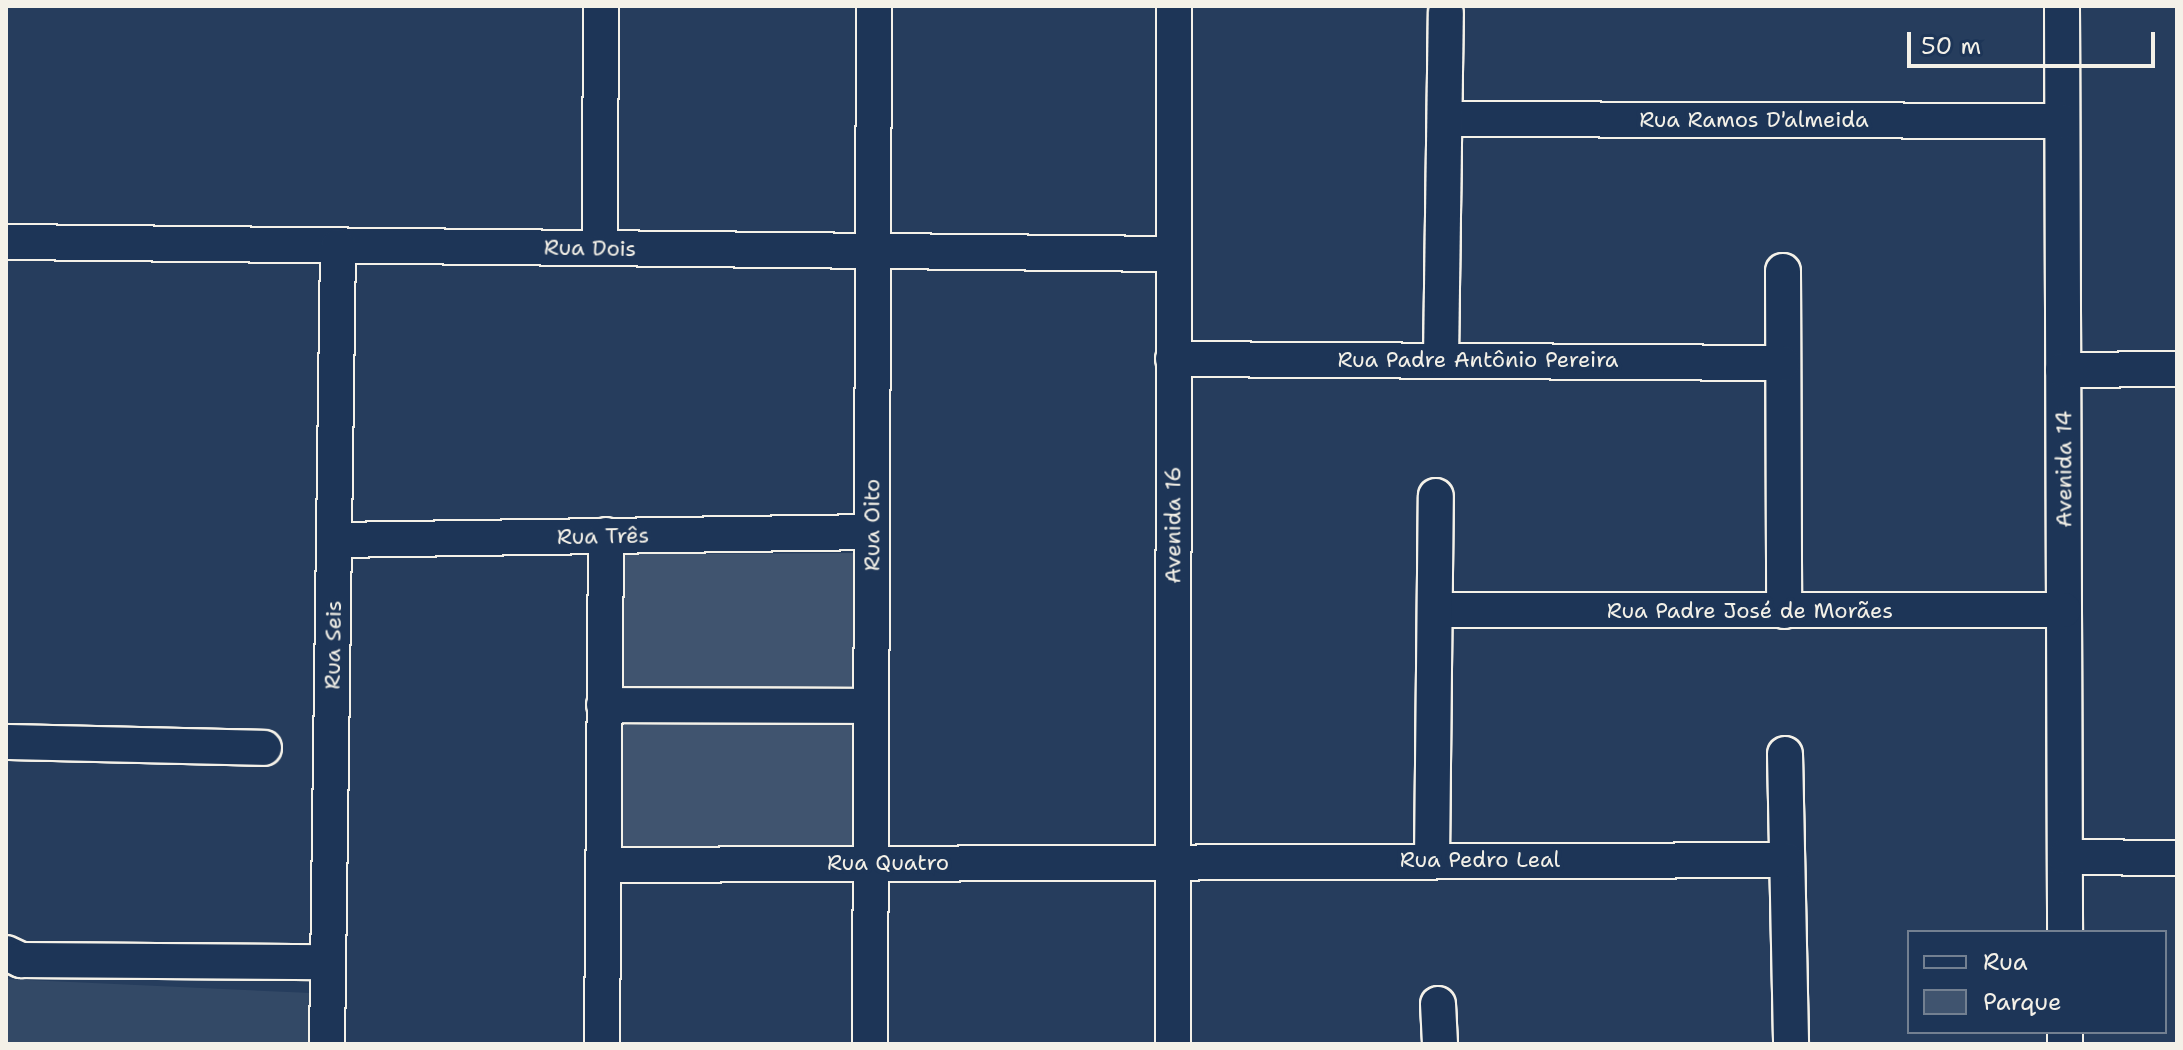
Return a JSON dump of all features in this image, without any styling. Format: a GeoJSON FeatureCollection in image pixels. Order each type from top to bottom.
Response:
{"type":"FeatureCollection","features":[{"type":"Feature","properties":{"kind":"street"},"geometry":{"type":"LineString","coordinates":[[600,248],[601,6]]}},
{"type":"Feature","properties":{"kind":"street","name":"Rua Oito"},"geometry":{"type":"LineString","coordinates":[[870,1044],[874,6]]}},
{"type":"Feature","properties":{"kind":"street","name":"Avenida 16"},"geometry":{"type":"LineString","coordinates":[[1173,1044],[1174,6]]}},
{"type":"Feature","properties":{"kind":"street","name":"Avenida 14"},"geometry":{"type":"LineString","coordinates":[[2062,6],[2065,930]]}},
{"type":"Feature","properties":{"kind":"street"},"geometry":{"type":"LineString","coordinates":[[1441,359],[1447,119],[1446,13]]}},
{"type":"Feature","properties":{"kind":"street","name":"Rua Ramos D'almeida"},"geometry":{"type":"LineString","coordinates":[[1447,119],[2062,121]]}},
{"type":"Feature","properties":{"kind":"street","name":"Rua Dois"},"geometry":{"type":"LineString","coordinates":[[6,242],[1173,254]]}},
{"type":"Feature","properties":{"kind":"street","name":"Rua Seis"},"geometry":{"type":"LineString","coordinates":[[327,1044],[338,246]]}},
{"type":"Feature","properties":{"kind":"street"},"geometry":{"type":"LineString","coordinates":[[1783,271],[1784,611]]}},
{"type":"Feature","properties":{"kind":"street","name":"Rua Padre Antônio Pereira"},"geometry":{"type":"LineString","coordinates":[[1173,359],[1783,363]]}},
{"type":"Feature","properties":{"kind":"street"},"geometry":{"type":"LineString","coordinates":[[2063,370],[2177,369]]}},
{"type":"Feature","properties":{"kind":"street"},"geometry":{"type":"LineString","coordinates":[[1432,860],[1436,496]]}},
{"type":"Feature","properties":{"kind":"street","name":"Rua Três"},"geometry":{"type":"LineString","coordinates":[[334,540],[872,532]]}},
{"type":"Feature","properties":{"kind":"street"},"geometry":{"type":"LineString","coordinates":[[602,1044],[606,535]]}},
{"type":"Feature","properties":{"kind":"street","name":"Rua Padre José de Morães"},"geometry":{"type":"LineString","coordinates":[[1437,610],[2064,610]]}},
{"type":"Feature","properties":{"kind":"street"},"geometry":{"type":"LineString","coordinates":[[604,705],[871,706]]}},
{"type":"Feature","properties":{"kind":"street"},"geometry":{"type":"LineString","coordinates":[[6,742],[264,748]]}},
{"type":"Feature","properties":{"kind":"street"},"geometry":{"type":"LineString","coordinates":[[1785,754],[1791,1044]]}},
{"type":"Feature","properties":{"kind":"street"},"geometry":{"type":"LineString","coordinates":[[2065,857],[2177,858]]}},
{"type":"Feature","properties":{"kind":"street","name":"Rua Pedro Leal"},"geometry":{"type":"LineString","coordinates":[[1173,861],[1787,860]]}},
{"type":"Feature","properties":{"kind":"street","name":"Rua Quatro"},"geometry":{"type":"LineString","coordinates":[[603,865],[1173,861]]}},
{"type":"Feature","properties":{"kind":"street"},"geometry":{"type":"LineString","coordinates":[[6,953],[21,960],[328,962]]}},
{"type":"Feature","properties":{"kind":"street"},"geometry":{"type":"LineString","coordinates":[[1438,1004],[1440,1044]]}},
{"type":"Feature","properties":{"kind":"shaded area"},"geometry":{"type":"Polygon","coordinates":[[[6,979],[311,993],[309,1044],[6,1044],[6,979]]]}},
{"type":"Feature","properties":{"kind":"green space"},"geometry":{"type":"Polygon","coordinates":[[[858,553],[858,849],[622,850],[623,554],[858,553]]]}}]}
